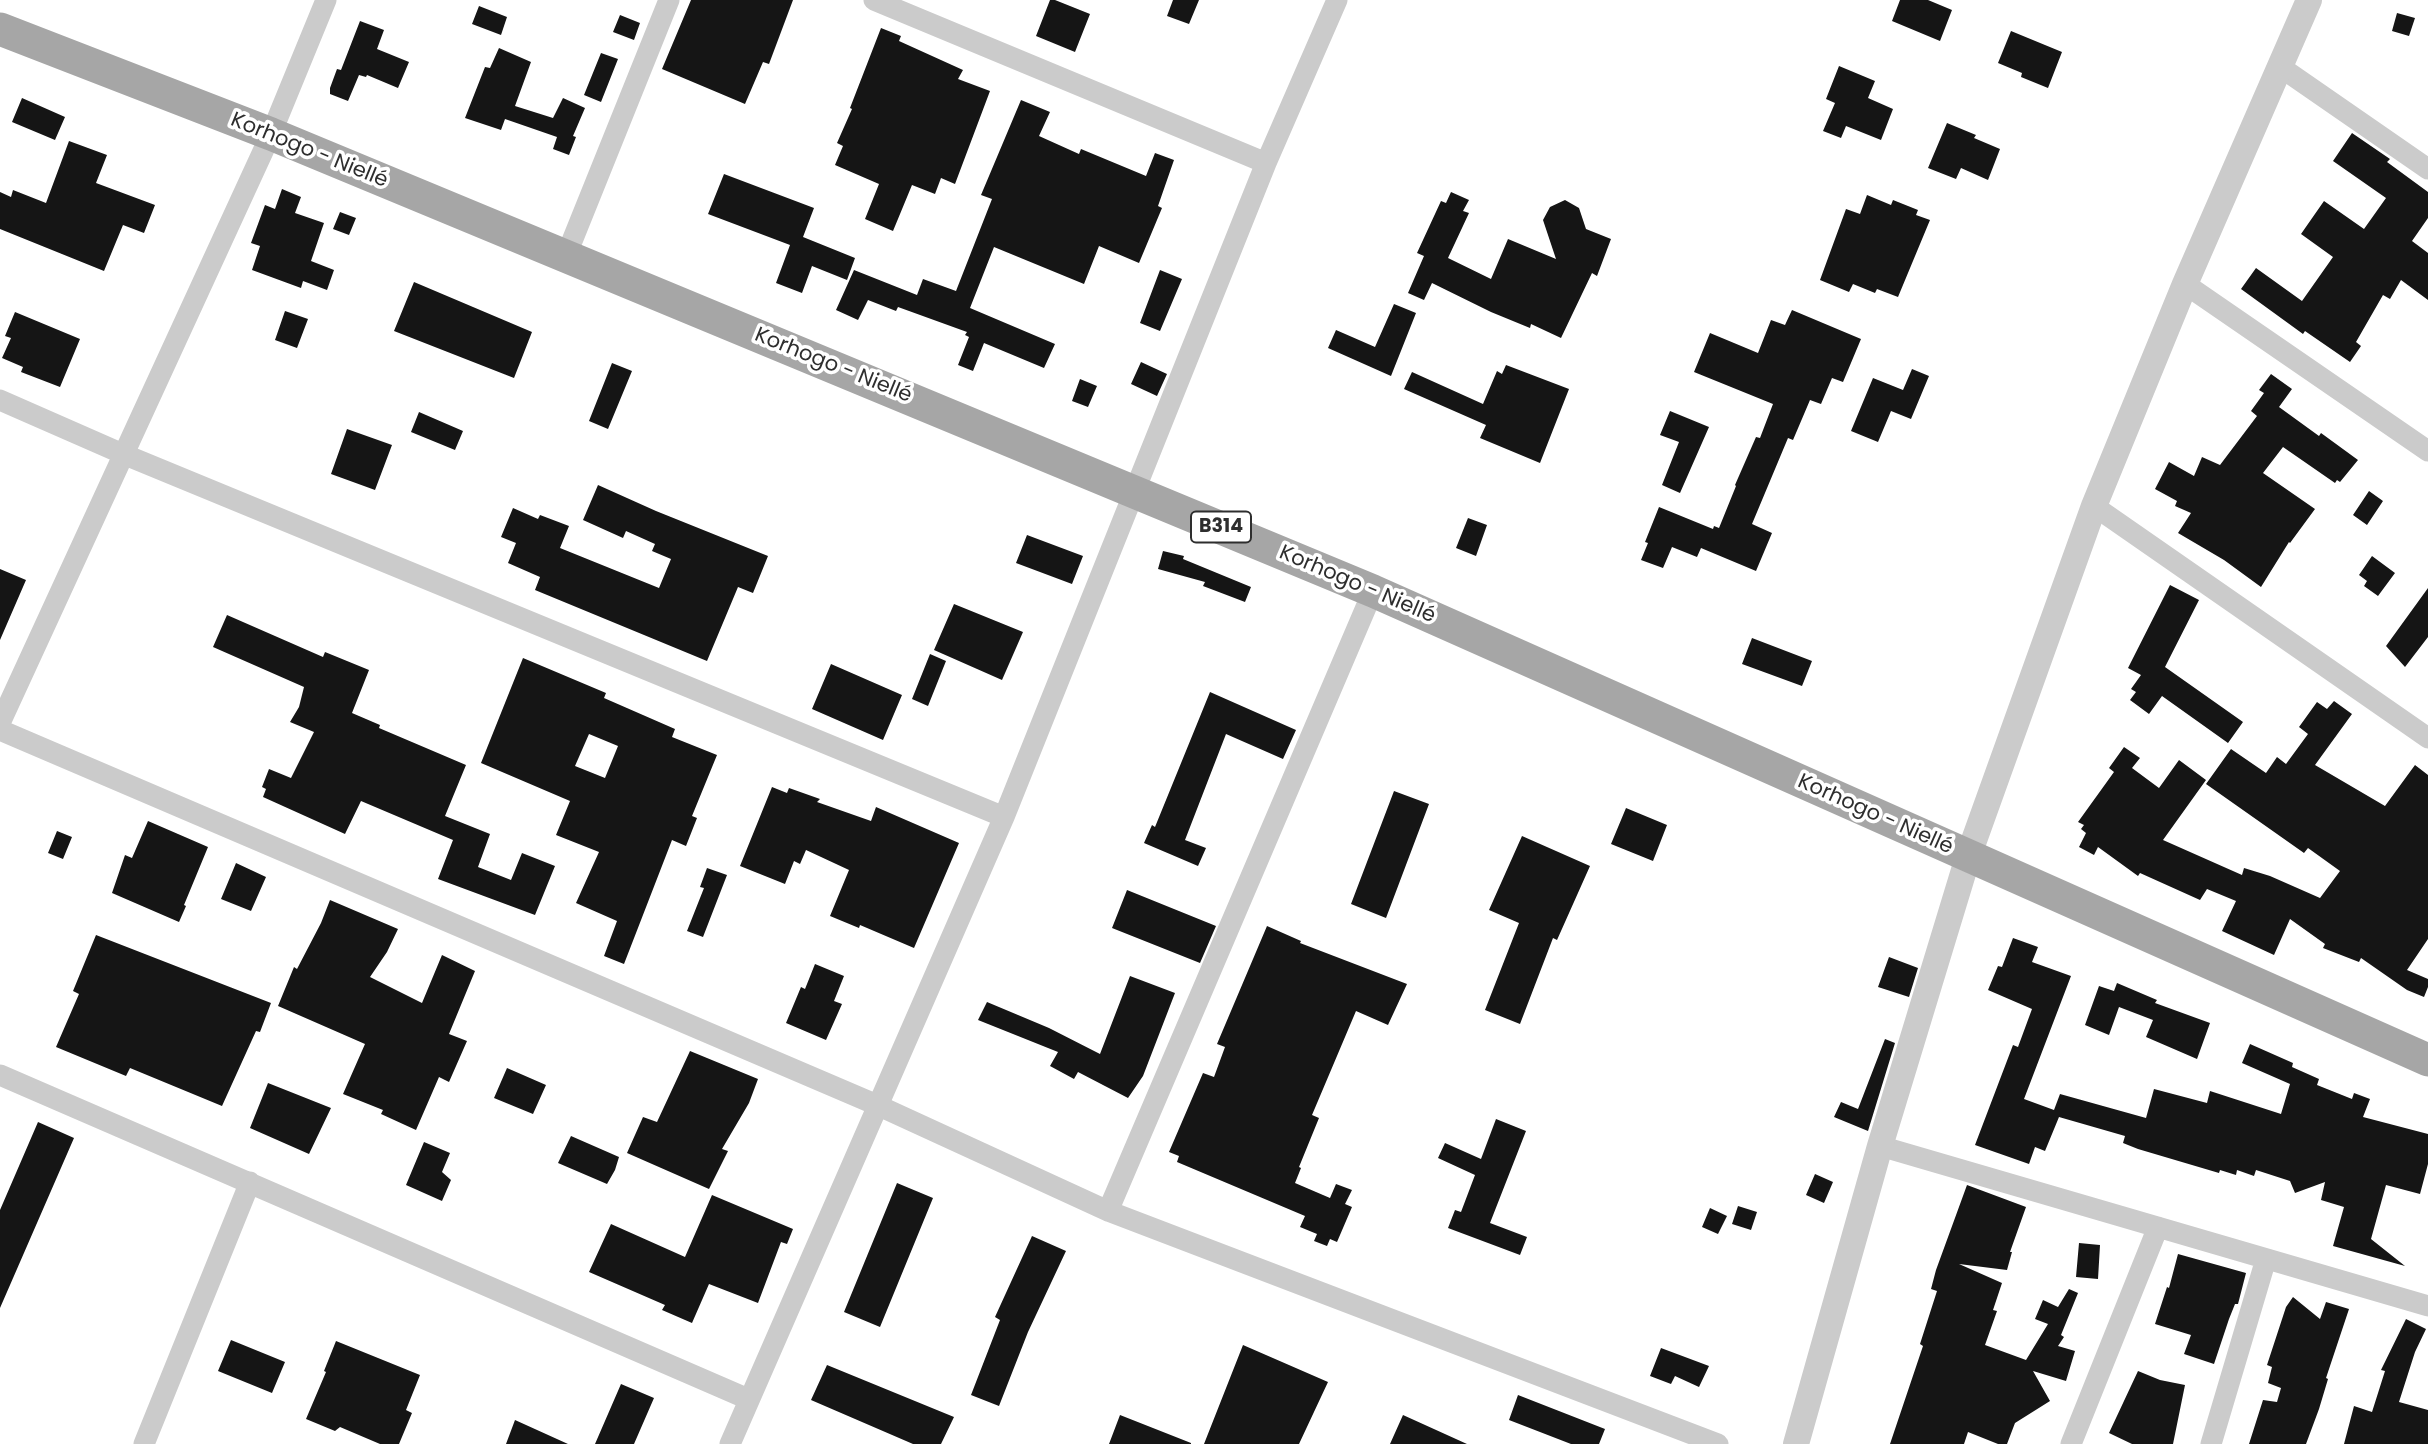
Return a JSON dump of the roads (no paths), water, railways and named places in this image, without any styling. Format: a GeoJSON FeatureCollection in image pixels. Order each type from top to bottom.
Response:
{"type":"FeatureCollection","features":[{"type":"Feature","properties":{"kind":"main road","name":"Korhogo - Niellé"},"geometry":{"type":"LineString","coordinates":[[0,29],[271,134],[1373,591],[2428,1060]]}},
{"type":"Feature","properties":{"kind":"street"},"geometry":{"type":"LineString","coordinates":[[0,723],[271,134],[326,0]]}},
{"type":"Feature","properties":{"kind":"street"},"geometry":{"type":"LineString","coordinates":[[566,256],[670,0]]}},
{"type":"Feature","properties":{"kind":"street"},"geometry":{"type":"LineString","coordinates":[[874,0],[1266,163]]}},
{"type":"Feature","properties":{"kind":"street"},"geometry":{"type":"LineString","coordinates":[[730,1444],[1004,817],[1266,163],[1337,0]]}},
{"type":"Feature","properties":{"kind":"street"},"geometry":{"type":"LineString","coordinates":[[1796,1444],[1880,1146],[1968,856],[2094,506],[2185,284],[2309,0]]}},
{"type":"Feature","properties":{"kind":"street"},"geometry":{"type":"LineString","coordinates":[[2279,66],[2428,169]]}},
{"type":"Feature","properties":{"kind":"street"},"geometry":{"type":"LineString","coordinates":[[2185,284],[2428,451]]}},
{"type":"Feature","properties":{"kind":"street"},"geometry":{"type":"LineString","coordinates":[[0,400],[123,454],[1004,817]]}},
{"type":"Feature","properties":{"kind":"street"},"geometry":{"type":"LineString","coordinates":[[2094,506],[2428,738]]}},
{"type":"Feature","properties":{"kind":"street"},"geometry":{"type":"LineString","coordinates":[[1108,1211],[1373,591]]}},
{"type":"Feature","properties":{"kind":"street"},"geometry":{"type":"LineString","coordinates":[[0,730],[877,1105],[1108,1211],[1718,1444]]}},
{"type":"Feature","properties":{"kind":"street"},"geometry":{"type":"LineString","coordinates":[[0,1074],[748,1399]]}},
{"type":"Feature","properties":{"kind":"street"},"geometry":{"type":"LineString","coordinates":[[1880,1146],[2428,1306]]}},
{"type":"Feature","properties":{"kind":"street"},"geometry":{"type":"LineString","coordinates":[[144,1444],[250,1182]]}},
{"type":"Feature","properties":{"kind":"street"},"geometry":{"type":"LineString","coordinates":[[2071,1444],[2158,1227]]}},
{"type":"Feature","properties":{"kind":"street"},"geometry":{"type":"LineString","coordinates":[[2211,1444],[2266,1259]]}}]}
